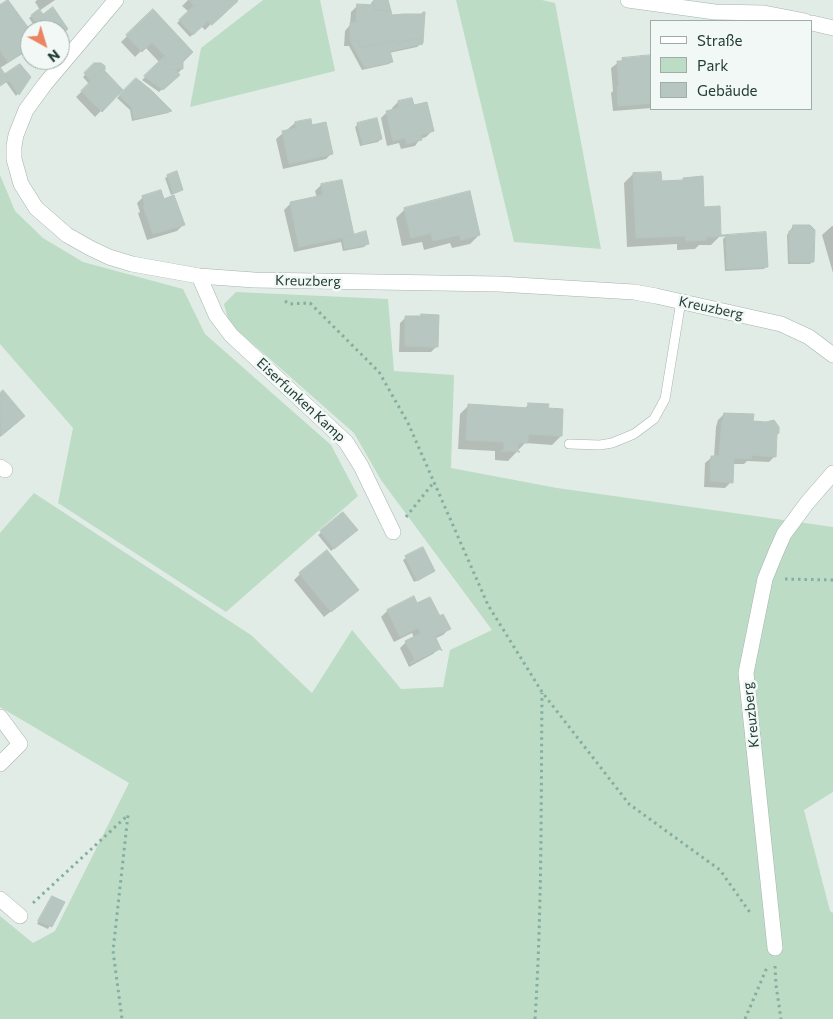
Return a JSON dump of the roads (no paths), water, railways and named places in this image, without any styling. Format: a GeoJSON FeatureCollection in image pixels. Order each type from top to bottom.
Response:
{"type":"FeatureCollection","features":[{"type":"Feature","properties":{"kind":"street","name":"Kreuzberg"},"geometry":{"type":"LineString","coordinates":[[116,0],[45,84],[26,110],[16,135],[14,159],[21,184],[36,208],[67,235],[82,244],[109,257],[132,264],[199,276],[254,280],[423,282],[634,292],[781,324],[809,337],[833,355]]}},
{"type":"Feature","properties":{"kind":"street"},"geometry":{"type":"LineString","coordinates":[[628,0],[715,12],[764,13],[800,20]]}},
{"type":"Feature","properties":{"kind":"street"},"geometry":{"type":"LineString","coordinates":[[813,23],[833,28]]}},
{"type":"Feature","properties":{"kind":"street","name":"Eiserfunken Kamp"},"geometry":{"type":"LineString","coordinates":[[199,276],[216,316],[231,335],[346,442],[361,466],[393,532]]}},
{"type":"Feature","properties":{"kind":"street","name":"Kreuzberg"},"geometry":{"type":"LineString","coordinates":[[774,948],[746,673],[765,578],[784,534],[807,503],[833,474]]}},
{"type":"Feature","properties":{"kind":"street"},"geometry":{"type":"LineString","coordinates":[[0,717],[20,744],[0,764]]}},
{"type":"Feature","properties":{"kind":"street"},"geometry":{"type":"LineString","coordinates":[[0,899],[20,916]]}},
{"type":"Feature","properties":{"kind":"lane"},"geometry":{"type":"LineString","coordinates":[[569,444],[600,445],[612,443],[634,434],[654,418],[665,399],[681,301]]}}]}
